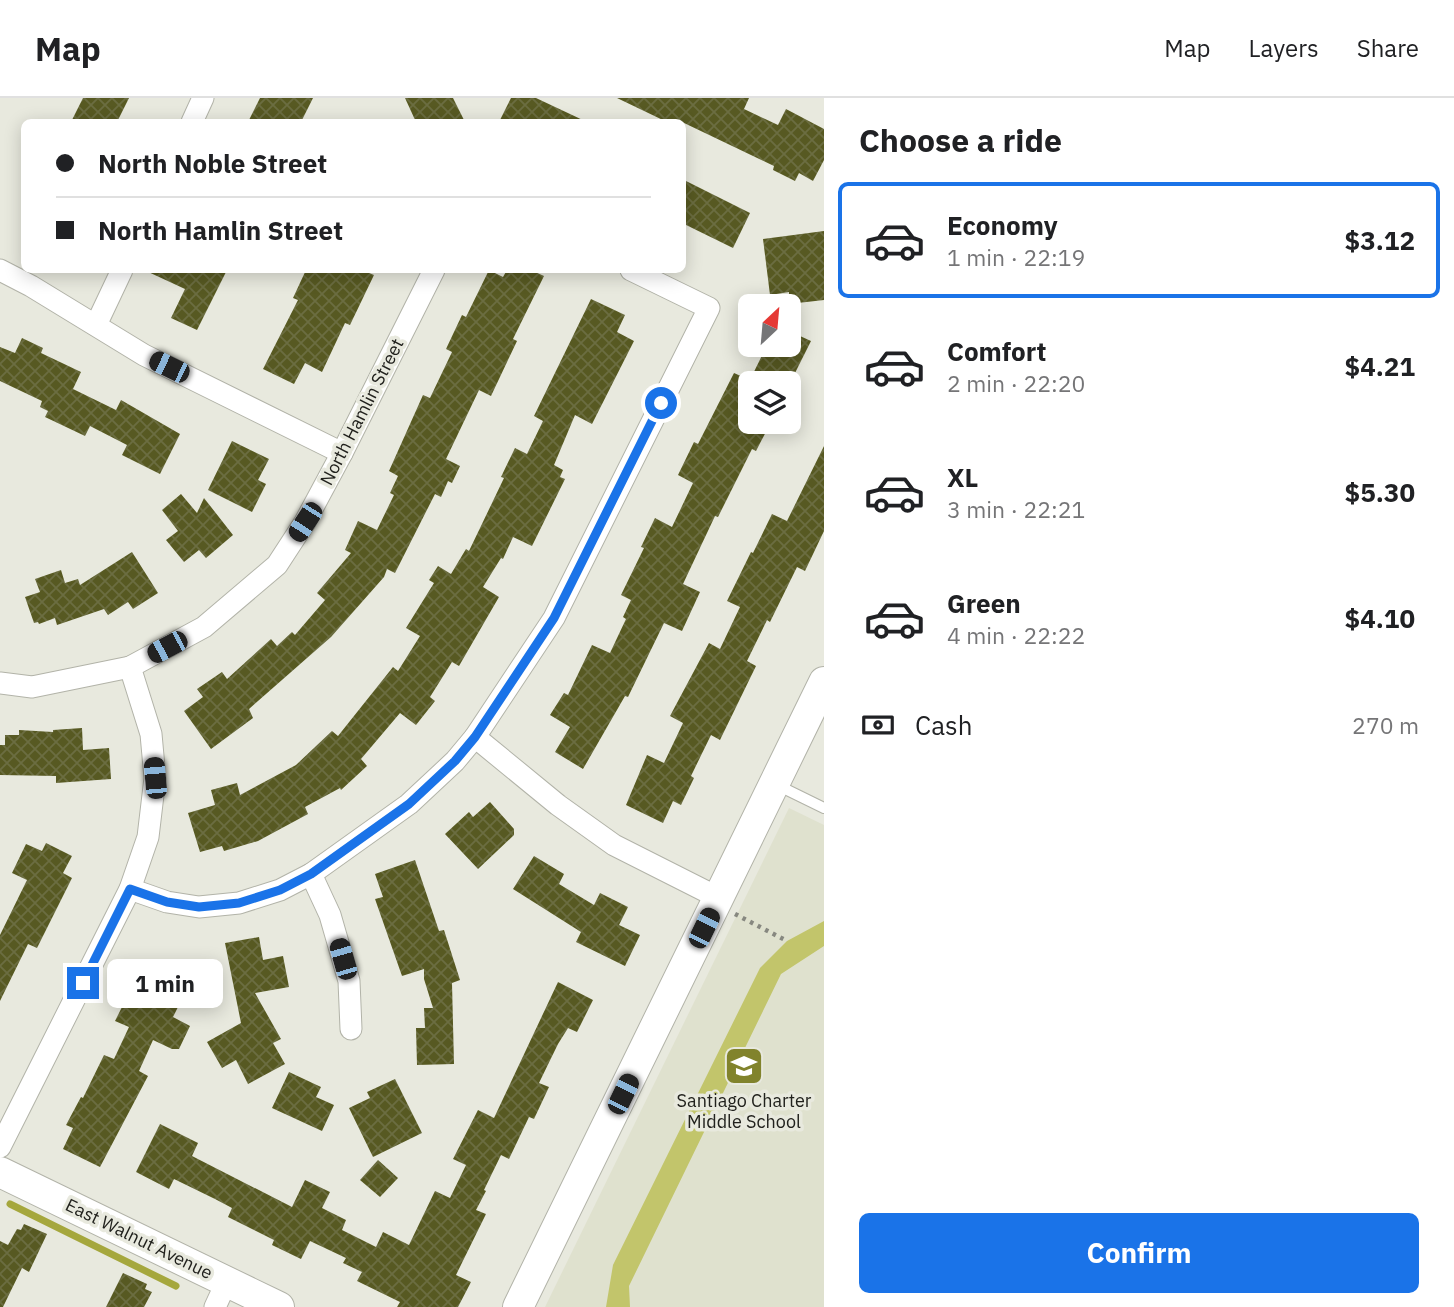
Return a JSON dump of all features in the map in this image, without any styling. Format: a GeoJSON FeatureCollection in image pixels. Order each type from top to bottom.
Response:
{"type":"FeatureCollection","features":[{"type":"Feature","properties":{"kind":"street"},"geometry":{"type":"LineString","coordinates":[[193,119],[203,98]]}},
{"type":"Feature","properties":{"kind":"street"},"geometry":{"type":"LineString","coordinates":[[0,270],[144,355],[342,453]]}},
{"type":"Feature","properties":{"kind":"street"},"geometry":{"type":"LineString","coordinates":[[96,325],[121,273]]}},
{"type":"Feature","properties":{"kind":"street","name":"North Hamlin Street"},"geometry":{"type":"LineString","coordinates":[[0,683],[32,687],[130,667],[205,627],[277,565],[305,522],[342,453],[432,273]]}},
{"type":"Feature","properties":{"kind":"street"},"geometry":{"type":"LineString","coordinates":[[130,889],[167,902],[199,907],[239,903],[280,890],[311,874],[409,804],[455,761],[475,737],[554,618],[709,308],[637,273]]}},
{"type":"Feature","properties":{"kind":"street"},"geometry":{"type":"LineString","coordinates":[[0,1147],[130,889],[148,837],[155,778],[151,734],[130,667]]}},
{"type":"Feature","properties":{"kind":"street"},"geometry":{"type":"LineString","coordinates":[[519,1307],[824,682]]}},
{"type":"Feature","properties":{"kind":"street"},"geometry":{"type":"LineString","coordinates":[[475,737],[558,805],[614,845],[717,901]]}},
{"type":"Feature","properties":{"kind":"street"},"geometry":{"type":"LineString","coordinates":[[311,874],[330,915],[349,981],[351,1029]]}},
{"type":"Feature","properties":{"kind":"street","name":"East Walnut Avenue"},"geometry":{"type":"LineString","coordinates":[[0,1172],[221,1294],[279,1307]]}},
{"type":"Feature","properties":{"kind":"lane"},"geometry":{"type":"LineString","coordinates":[[774,784],[824,808]]}},
{"type":"Feature","properties":{"kind":"path"},"geometry":{"type":"LineString","coordinates":[[717,901],[787,941]]}},
{"type":"Feature","properties":{"kind":"shaded area","name":"Santiago Charter Middle School"},"geometry":{"type":"Polygon","coordinates":[[[789,808],[824,825],[824,1307],[545,1307],[789,808]]]}},
{"type":"Feature","properties":{"kind":"green space"},"geometry":{"type":"Polygon","coordinates":[[[824,921],[824,946],[781,974],[629,1286],[630,1307],[606,1307],[613,1265],[760,968],[787,941],[824,921]]]}},
{"type":"Feature","properties":{"kind":"building"},"geometry":{"type":"Polygon","coordinates":[[[83,98],[129,98],[118,119],[72,119],[83,98]]]}},
{"type":"Feature","properties":{"kind":"building"},"geometry":{"type":"Polygon","coordinates":[[[260,98],[313,98],[302,119],[250,119],[260,98]]]}},
{"type":"Feature","properties":{"kind":"building"},"geometry":{"type":"Polygon","coordinates":[[[405,98],[453,98],[464,119],[415,119],[405,98]]]}},
{"type":"Feature","properties":{"kind":"building"},"geometry":{"type":"Polygon","coordinates":[[[511,98],[536,98],[581,119],[500,119],[511,98]]]}},
{"type":"Feature","properties":{"kind":"building"},"geometry":{"type":"Polygon","coordinates":[[[617,98],[749,98],[744,109],[778,125],[786,109],[824,129],[824,160],[813,181],[799,173],[795,181],[773,170],[774,166],[686,124],[686,119],[661,119],[617,98]]]}},
{"type":"Feature","properties":{"kind":"building"},"geometry":{"type":"Polygon","coordinates":[[[686,181],[750,213],[733,248],[686,225],[686,181]]]}},
{"type":"Feature","properties":{"kind":"building"},"geometry":{"type":"Polygon","coordinates":[[[824,231],[824,300],[802,303],[802,294],[770,294],[763,239],[824,231]]]}},
{"type":"Feature","properties":{"kind":"building"},"geometry":{"type":"Polygon","coordinates":[[[150,273],[226,273],[197,330],[171,318],[185,289],[150,273]]]}},
{"type":"Feature","properties":{"kind":"building"},"geometry":{"type":"Polygon","coordinates":[[[305,273],[374,275],[350,325],[345,323],[322,372],[305,363],[294,384],[263,369],[298,300],[293,298],[305,273]]]}},
{"type":"Feature","properties":{"kind":"building"},"geometry":{"type":"Polygon","coordinates":[[[488,273],[503,277],[505,273],[538,273],[544,276],[513,339],[517,341],[491,396],[479,390],[446,459],[460,466],[452,483],[448,481],[441,497],[435,494],[395,573],[387,569],[384,577],[331,637],[249,709],[253,718],[211,749],[184,711],[203,697],[197,689],[222,672],[227,679],[271,639],[277,646],[292,632],[295,635],[325,600],[317,593],[351,553],[345,550],[358,521],[377,530],[394,495],[390,493],[398,476],[389,471],[423,395],[430,398],[452,352],[446,349],[462,315],[466,317],[488,273]]]}},
{"type":"Feature","properties":{"kind":"building"},"geometry":{"type":"Polygon","coordinates":[[[591,299],[625,315],[617,332],[634,341],[592,424],[575,415],[554,465],[563,470],[560,477],[565,479],[532,546],[513,537],[503,559],[501,558],[483,587],[499,597],[459,666],[452,662],[430,697],[435,701],[416,725],[400,713],[361,759],[367,766],[341,790],[340,788],[305,807],[308,814],[258,841],[224,851],[222,846],[200,852],[188,813],[215,805],[211,790],[237,783],[240,795],[296,765],[332,731],[338,736],[393,667],[398,671],[420,636],[406,628],[434,583],[429,580],[438,566],[451,574],[466,549],[469,551],[504,478],[501,477],[515,448],[527,454],[543,421],[534,416],[591,299]]]}},
{"type":"Feature","properties":{"kind":"building"},"geometry":{"type":"Polygon","coordinates":[[[802,337],[811,341],[796,371],[754,371],[761,357],[802,357],[802,337]]]}},
{"type":"Feature","properties":{"kind":"building"},"geometry":{"type":"Polygon","coordinates":[[[22,338],[43,348],[41,353],[81,372],[73,389],[116,410],[121,400],[180,434],[160,474],[122,455],[127,445],[90,426],[85,436],[45,417],[48,411],[40,407],[42,401],[0,381],[0,347],[15,353],[22,338]]]}},
{"type":"Feature","properties":{"kind":"building"},"geometry":{"type":"Polygon","coordinates":[[[734,373],[738,375],[738,434],[765,434],[756,451],[752,449],[718,517],[715,516],[683,584],[700,592],[682,631],[664,623],[628,697],[625,696],[583,769],[555,752],[570,727],[550,715],[564,693],[568,695],[592,645],[610,653],[626,619],[623,617],[631,600],[621,595],[644,548],[641,547],[655,518],[672,527],[693,483],[678,475],[694,442],[698,444],[734,373]]]}},
{"type":"Feature","properties":{"kind":"building"},"geometry":{"type":"Polygon","coordinates":[[[232,441],[269,459],[258,480],[266,484],[252,512],[208,490],[232,441]]]}},
{"type":"Feature","properties":{"kind":"building"},"geometry":{"type":"Polygon","coordinates":[[[824,446],[824,531],[805,571],[797,567],[770,622],[767,620],[747,661],[756,666],[720,740],[711,735],[691,776],[694,778],[681,805],[673,801],[663,823],[626,805],[647,755],[664,763],[683,723],[670,716],[709,643],[720,649],[740,607],[727,601],[751,552],[753,553],[772,514],[787,521],[824,446]]]}},
{"type":"Feature","properties":{"kind":"building"},"geometry":{"type":"Polygon","coordinates":[[[181,494],[197,513],[204,498],[233,535],[206,558],[199,550],[184,562],[166,540],[178,531],[162,510],[181,494]]]}},
{"type":"Feature","properties":{"kind":"building"},"geometry":{"type":"Polygon","coordinates":[[[132,552],[158,593],[133,609],[128,602],[108,615],[104,609],[57,625],[55,618],[39,624],[34,623],[25,597],[40,592],[35,579],[61,570],[65,583],[78,579],[80,585],[132,552]]]}},
{"type":"Feature","properties":{"kind":"building"},"geometry":{"type":"Polygon","coordinates":[[[82,728],[83,750],[109,748],[111,779],[56,783],[56,776],[0,775],[0,745],[5,745],[5,735],[19,735],[19,730],[53,732],[82,728]]]}},
{"type":"Feature","properties":{"kind":"building"},"geometry":{"type":"Polygon","coordinates":[[[490,802],[514,829],[514,835],[478,869],[445,834],[469,812],[473,817],[490,802]]]}},
{"type":"Feature","properties":{"kind":"building"},"geometry":{"type":"Polygon","coordinates":[[[46,843],[72,856],[63,873],[72,878],[37,948],[28,944],[0,1001],[0,935],[27,880],[12,873],[26,844],[42,851],[46,843]]]}},
{"type":"Feature","properties":{"kind":"building"},"geometry":{"type":"Polygon","coordinates":[[[534,856],[564,874],[559,884],[594,905],[600,893],[628,907],[619,925],[640,935],[625,966],[576,942],[581,932],[513,889],[534,856]]]}},
{"type":"Feature","properties":{"kind":"building"},"geometry":{"type":"Polygon","coordinates":[[[415,860],[439,931],[444,930],[460,980],[452,983],[454,1064],[417,1065],[416,1028],[425,1028],[424,1008],[433,1008],[424,979],[424,969],[402,976],[375,899],[383,897],[375,874],[415,860]]]}},
{"type":"Feature","properties":{"kind":"building"},"geometry":{"type":"Polygon","coordinates":[[[259,937],[263,960],[283,956],[289,987],[255,993],[281,1039],[273,1043],[285,1064],[248,1084],[236,1060],[222,1068],[207,1042],[241,1023],[225,943],[259,937]]]}},
{"type":"Feature","properties":{"kind":"building"},"geometry":{"type":"Polygon","coordinates":[[[147,974],[185,993],[173,1017],[190,1026],[179,1049],[172,1049],[153,1040],[139,1071],[148,1076],[100,1167],[63,1149],[73,1128],[66,1125],[104,1055],[114,1059],[129,1027],[115,1021],[130,991],[137,995],[147,974]]]}},
{"type":"Feature","properties":{"kind":"building"},"geometry":{"type":"Polygon","coordinates":[[[558,982],[593,1000],[577,1032],[568,1028],[558,1044],[539,1083],[549,1087],[534,1119],[529,1117],[509,1159],[501,1155],[484,1190],[486,1191],[476,1210],[486,1214],[456,1275],[471,1282],[458,1307],[397,1307],[400,1302],[357,1281],[362,1272],[343,1263],[346,1258],[310,1241],[301,1259],[272,1245],[274,1240],[228,1217],[232,1208],[215,1199],[174,1179],[169,1189],[136,1172],[160,1124],[198,1143],[192,1156],[292,1207],[305,1180],[330,1192],[322,1208],[346,1220],[342,1230],[376,1247],[383,1232],[409,1245],[435,1191],[450,1198],[466,1165],[453,1159],[478,1110],[494,1118],[558,982]]]}},
{"type":"Feature","properties":{"kind":"building"},"geometry":{"type":"Polygon","coordinates":[[[289,1072],[321,1087],[316,1097],[334,1105],[322,1131],[272,1108],[289,1072]]]}},
{"type":"Feature","properties":{"kind":"building"},"geometry":{"type":"Polygon","coordinates":[[[395,1079],[422,1133],[373,1157],[349,1108],[370,1098],[367,1092],[395,1079]]]}},
{"type":"Feature","properties":{"kind":"building"},"geometry":{"type":"Polygon","coordinates":[[[378,1160],[398,1178],[380,1197],[360,1180],[378,1160]]]}},
{"type":"Feature","properties":{"kind":"building"},"geometry":{"type":"Polygon","coordinates":[[[24,1224],[47,1234],[29,1272],[22,1268],[3,1307],[0,1307],[0,1241],[8,1245],[17,1229],[21,1230],[24,1224]]]}},
{"type":"Feature","properties":{"kind":"building"},"geometry":{"type":"Polygon","coordinates":[[[123,1273],[147,1284],[145,1289],[152,1292],[144,1307],[106,1307],[123,1273]]]}},
{"type":"Feature","properties":{"kind":"waterway"},"geometry":{"type":"LineString","coordinates":[[10,1204],[176,1286]]}},
{"type":"Feature","properties":{"kind":"place","name":"Santiago Charter Middle School"},"geometry":{"type":"Point","coordinates":[744,1066]}},
{"type":"Feature","properties":{"kind":"route"},"geometry":{"type":"LineString","coordinates":[[83,983],[130,889],[167,902],[199,907],[239,903],[280,890],[311,874],[409,804],[455,761],[475,737],[554,618],[661,403]]}}]}
